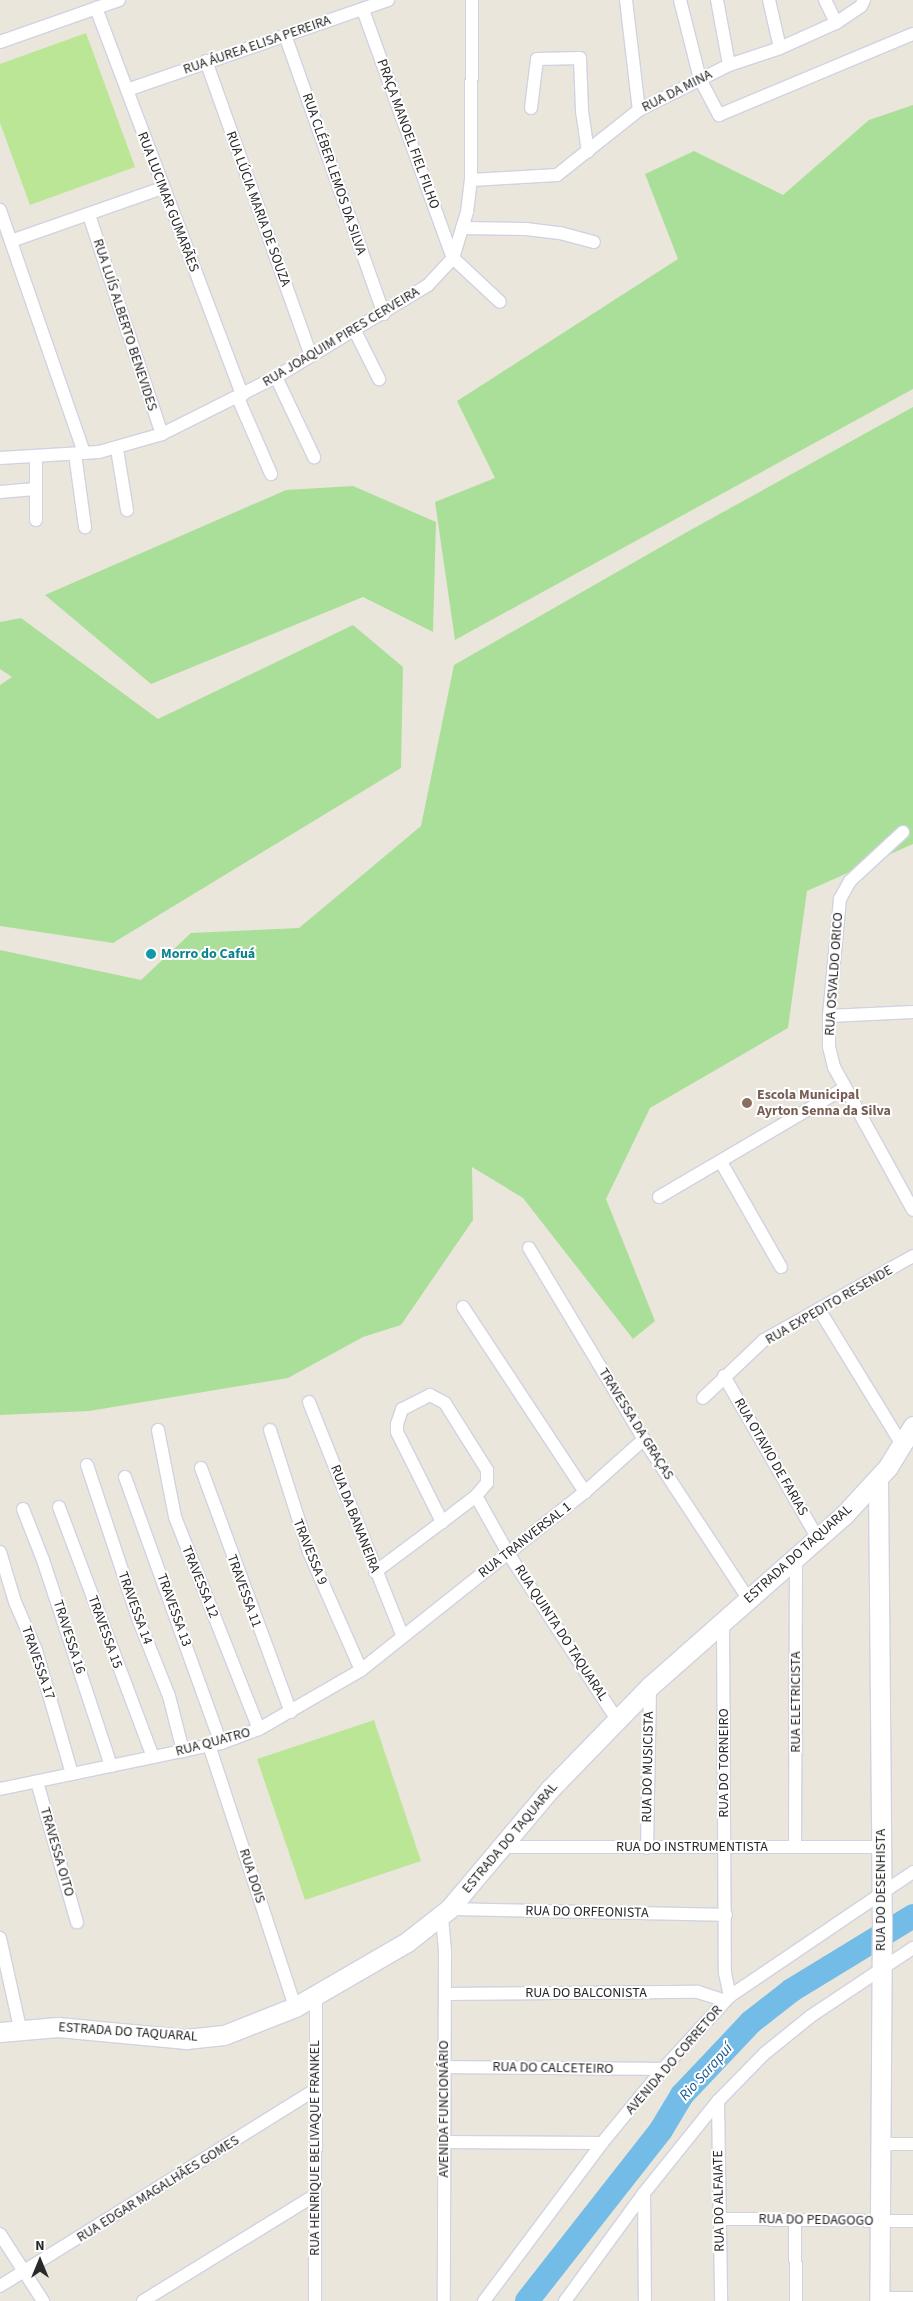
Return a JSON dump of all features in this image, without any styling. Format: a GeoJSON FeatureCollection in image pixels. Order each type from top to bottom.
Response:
{"type":"FeatureCollection","features":[{"type":"Feature","properties":{"kind":"street"},"geometry":{"type":"LineString","coordinates":[[0,42],[119,0]]}},
{"type":"Feature","properties":{"kind":"street","name":"RUA ÁUREA ELISA PEREIRA"},"geometry":{"type":"LineString","coordinates":[[127,90],[206,61],[363,10],[388,0]]}},
{"type":"Feature","properties":{"kind":"street","name":"RUA JOAQUIM PIRES CERVEIRA"},"geometry":{"type":"LineString","coordinates":[[0,458],[36,458],[117,449],[162,434],[276,377],[428,286],[453,258],[462,228],[471,180],[472,0]]}},
{"type":"Feature","properties":{"kind":"street"},"geometry":{"type":"LineString","coordinates":[[626,0],[638,110]]}},
{"type":"Feature","properties":{"kind":"street"},"geometry":{"type":"LineString","coordinates":[[680,0],[700,79],[716,112],[723,114],[786,84],[913,34]]}},
{"type":"Feature","properties":{"kind":"street"},"geometry":{"type":"LineString","coordinates":[[717,0],[730,65]]}},
{"type":"Feature","properties":{"kind":"street"},"geometry":{"type":"LineString","coordinates":[[769,0],[780,48]]}},
{"type":"Feature","properties":{"kind":"street"},"geometry":{"type":"LineString","coordinates":[[825,0],[836,23]]}},
{"type":"Feature","properties":{"kind":"street","name":"RUA DA MINA"},"geometry":{"type":"LineString","coordinates":[[471,180],[548,177],[557,174],[588,152],[638,110],[730,65],[780,48],[836,23],[862,3]]}},
{"type":"Feature","properties":{"kind":"street","name":"RUA LUCIMAR GUMARÃES"},"geometry":{"type":"LineString","coordinates":[[96,8],[240,396],[271,474]]}},
{"type":"Feature","properties":{"kind":"street","name":"PRAÇA MANOEL FIEL FILHO"},"geometry":{"type":"LineString","coordinates":[[363,10],[453,258]]}},
{"type":"Feature","properties":{"kind":"street","name":"RUA CLÉBER LEMOS DA SILVA"},"geometry":{"type":"LineString","coordinates":[[285,35],[384,314]]}},
{"type":"Feature","properties":{"kind":"street"},"geometry":{"type":"LineString","coordinates":[[530,108],[537,59],[580,58],[582,111],[588,152]]}},
{"type":"Feature","properties":{"kind":"street","name":"RUA LÚCIA MARIA DE SOUZA"},"geometry":{"type":"LineString","coordinates":[[206,61],[311,356]]}},
{"type":"Feature","properties":{"kind":"street"},"geometry":{"type":"LineString","coordinates":[[11,242],[162,188]]}},
{"type":"Feature","properties":{"kind":"street"},"geometry":{"type":"LineString","coordinates":[[0,210],[79,453],[86,527]]}},
{"type":"Feature","properties":{"kind":"street","name":"RUA LUÍS ALBERTO BENEVIDES"},"geometry":{"type":"LineString","coordinates":[[89,215],[162,434]]}},
{"type":"Feature","properties":{"kind":"street"},"geometry":{"type":"LineString","coordinates":[[462,228],[526,229],[560,233],[594,242]]}},
{"type":"Feature","properties":{"kind":"street"},"geometry":{"type":"LineString","coordinates":[[453,258],[500,302]]}},
{"type":"Feature","properties":{"kind":"street"},"geometry":{"type":"LineString","coordinates":[[355,331],[379,379]]}},
{"type":"Feature","properties":{"kind":"street"},"geometry":{"type":"LineString","coordinates":[[276,377],[314,457]]}},
{"type":"Feature","properties":{"kind":"street"},"geometry":{"type":"LineString","coordinates":[[117,449],[127,510]]}},
{"type":"Feature","properties":{"kind":"street"},"geometry":{"type":"LineString","coordinates":[[36,458],[36,520]]}},
{"type":"Feature","properties":{"kind":"street"},"geometry":{"type":"LineString","coordinates":[[0,492],[35,489]]}},
{"type":"Feature","properties":{"kind":"street","name":"RUA OSVALDO ORICO"},"geometry":{"type":"LineString","coordinates":[[904,832],[850,881],[840,899],[829,1016],[829,1047],[834,1067],[909,1193],[913,1210]]}},
{"type":"Feature","properties":{"kind":"street"},"geometry":{"type":"LineString","coordinates":[[829,1016],[913,1012]]}},
{"type":"Feature","properties":{"kind":"street"},"geometry":{"type":"LineString","coordinates":[[659,1197],[846,1088]]}},
{"type":"Feature","properties":{"kind":"street"},"geometry":{"type":"LineString","coordinates":[[721,1162],[781,1267]]}},
{"type":"Feature","properties":{"kind":"street","name":"TRAVESSA DA GRAÇAS"},"geometry":{"type":"LineString","coordinates":[[529,1248],[644,1439],[748,1598]]}},
{"type":"Feature","properties":{"kind":"street","name":"RUA EXPEDITO RESENDE"},"geometry":{"type":"LineString","coordinates":[[703,1398],[764,1340],[820,1311],[913,1256]]}},
{"type":"Feature","properties":{"kind":"street"},"geometry":{"type":"LineString","coordinates":[[464,1307],[585,1492]]}},
{"type":"Feature","properties":{"kind":"street"},"geometry":{"type":"LineString","coordinates":[[820,1311],[902,1445]]}},
{"type":"Feature","properties":{"kind":"street","name":"RUA OTAVIO DE FARIAS"},"geometry":{"type":"LineString","coordinates":[[724,1376],[817,1537]]}},
{"type":"Feature","properties":{"kind":"street"},"geometry":{"type":"LineString","coordinates":[[375,1572],[442,1522],[476,1496],[488,1477],[483,1464],[445,1403],[435,1396],[426,1396],[402,1409],[397,1432],[442,1522]]}},
{"type":"Feature","properties":{"kind":"street","name":"RUA DA BANANEIRA"},"geometry":{"type":"LineString","coordinates":[[309,1402],[402,1636]]}},
{"type":"Feature","properties":{"kind":"street","name":"ESTRADA DO TAQUARAL"},"geometry":{"type":"LineString","coordinates":[[5,2030],[70,2028],[186,2039],[238,2032],[316,1996],[407,1942],[445,1913],[503,1847],[550,1789],[616,1718],[723,1619],[796,1557],[878,1479],[913,1426]]}},
{"type":"Feature","properties":{"kind":"street","name":"TRAVESSA 12"},"geometry":{"type":"LineString","coordinates":[[158,1430],[175,1517],[259,1729]]}},
{"type":"Feature","properties":{"kind":"street","name":"TRAVESSA 9"},"geometry":{"type":"LineString","coordinates":[[270,1430],[309,1552],[361,1670]]}},
{"type":"Feature","properties":{"kind":"street","name":"RUA TRANVERSAL 1"},"geometry":{"type":"LineString","coordinates":[[402,1636],[585,1492],[644,1439]]}},
{"type":"Feature","properties":{"kind":"street","name":"TRAVESSA 14"},"geometry":{"type":"LineString","coordinates":[[87,1464],[139,1621],[169,1696],[183,1750]]}},
{"type":"Feature","properties":{"kind":"street","name":"TRAVESSA 11"},"geometry":{"type":"LineString","coordinates":[[201,1468],[291,1712]]}},
{"type":"Feature","properties":{"kind":"street","name":"TRAVESSA 13"},"geometry":{"type":"LineString","coordinates":[[125,1477],[215,1744]]}},
{"type":"Feature","properties":{"kind":"street","name":"RUA DO DESENHISTA"},"geometry":{"type":"LineString","coordinates":[[878,1479],[882,1919],[879,2299]]}},
{"type":"Feature","properties":{"kind":"street","name":"RUA QUINTA DO TAQUARAL"},"geometry":{"type":"LineString","coordinates":[[476,1496],[508,1553],[616,1718]]}},
{"type":"Feature","properties":{"kind":"street","name":"TRAVESSA 15"},"geometry":{"type":"LineString","coordinates":[[58,1507],[153,1757]]}},
{"type":"Feature","properties":{"kind":"street","name":"TRAVESSA 16"},"geometry":{"type":"LineString","coordinates":[[23,1508],[44,1560],[111,1766]]}},
{"type":"Feature","properties":{"kind":"street","name":"TRAVESSA 17"},"geometry":{"type":"LineString","coordinates":[[0,1552],[15,1602],[36,1650],[72,1774]]}},
{"type":"Feature","properties":{"kind":"street","name":"RUA ELETRICISTA"},"geometry":{"type":"LineString","coordinates":[[796,1557],[796,1847]]}},
{"type":"Feature","properties":{"kind":"street","name":"RUA DO TORNEIRO"},"geometry":{"type":"LineString","coordinates":[[723,1619],[725,1973],[728,1998]]}},
{"type":"Feature","properties":{"kind":"street","name":"RUA QUATRO"},"geometry":{"type":"LineString","coordinates":[[0,1790],[215,1744],[259,1729],[361,1670],[402,1636]]}},
{"type":"Feature","properties":{"kind":"street","name":"RUA DO MUSICISTA"},"geometry":{"type":"LineString","coordinates":[[646,1848],[650,1686]]}},
{"type":"Feature","properties":{"kind":"street","name":"RUA DOIS"},"geometry":{"type":"LineString","coordinates":[[215,1744],[295,2007]]}},
{"type":"Feature","properties":{"kind":"street","name":"TRAVESSA OITO"},"geometry":{"type":"LineString","coordinates":[[37,1782],[77,1922]]}},
{"type":"Feature","properties":{"kind":"street","name":"RUA DO INSTRUMENTISTA"},"geometry":{"type":"LineString","coordinates":[[503,1847],[881,1847]]}},
{"type":"Feature","properties":{"kind":"street","name":"AVENIDA DO CORRETOR"},"geometry":{"type":"LineString","coordinates":[[484,2301],[602,2143],[663,2069],[728,1998],[913,1872]]}},
{"type":"Feature","properties":{"kind":"street","name":"RUA DO ORFEONISTA"},"geometry":{"type":"LineString","coordinates":[[445,1913],[726,1915]]}},
{"type":"Feature","properties":{"kind":"street","name":"AVENIDA FUNCIONÁRIO"},"geometry":{"type":"LineString","coordinates":[[444,2301],[445,1913]]}},
{"type":"Feature","properties":{"kind":"street"},"geometry":{"type":"LineString","coordinates":[[0,1938],[5,2030]]}},
{"type":"Feature","properties":{"kind":"street"},"geometry":{"type":"LineString","coordinates":[[569,2299],[644,2193],[718,2101],[764,2054],[810,2016],[913,1948]]}},
{"type":"Feature","properties":{"kind":"street","name":"RUA DO BALCONISTA"},"geometry":{"type":"LineString","coordinates":[[445,1994],[698,1992],[728,1998]]}},
{"type":"Feature","properties":{"kind":"street","name":"RUA HENRIQUE BELIVAQUE FRANKEL"},"geometry":{"type":"LineString","coordinates":[[314,2300],[316,1996]]}},
{"type":"Feature","properties":{"kind":"street","name":"RUA DO CALCETEIRO"},"geometry":{"type":"LineString","coordinates":[[444,2067],[663,2069]]}},
{"type":"Feature","properties":{"kind":"street","name":"RUA EDGAR MAGALHÃES GOMES"},"geometry":{"type":"LineString","coordinates":[[0,2286],[315,2090]]}},
{"type":"Feature","properties":{"kind":"street","name":"RUA DO ALFAIATE"},"geometry":{"type":"LineString","coordinates":[[718,2101],[720,2301]]}},
{"type":"Feature","properties":{"kind":"street"},"geometry":{"type":"LineString","coordinates":[[444,2142],[602,2143]]}},
{"type":"Feature","properties":{"kind":"street"},"geometry":{"type":"LineString","coordinates":[[881,2144],[913,2144]]}},
{"type":"Feature","properties":{"kind":"street"},"geometry":{"type":"LineString","coordinates":[[644,2193],[645,2301]]}},
{"type":"Feature","properties":{"kind":"street"},"geometry":{"type":"LineString","coordinates":[[143,2301],[315,2195]]}},
{"type":"Feature","properties":{"kind":"street","name":"RUA DO PEDAGOGO"},"geometry":{"type":"LineString","coordinates":[[720,2219],[913,2221]]}},
{"type":"Feature","properties":{"kind":"street"},"geometry":{"type":"LineString","coordinates":[[795,2220],[796,2301]]}},
{"type":"Feature","properties":{"kind":"street"},"geometry":{"type":"LineString","coordinates":[[0,2234],[43,2301]]}},
{"type":"Feature","properties":{"kind":"street"},"geometry":{"type":"LineString","coordinates":[[879,2299],[913,2298]]}},
{"type":"Feature","properties":{"kind":"green space"},"geometry":{"type":"Polygon","coordinates":[[[86,33],[135,167],[30,205],[0,123],[0,64],[86,33]]]}},
{"type":"Feature","properties":{"kind":"green space"},"geometry":{"type":"Polygon","coordinates":[[[913,105],[913,389],[455,640],[435,502],[495,478],[457,401],[678,259],[645,174],[694,151],[783,195],[869,120],[913,105]]]}},
{"type":"Feature","properties":{"kind":"green space"},"geometry":{"type":"Polygon","coordinates":[[[913,407],[913,844],[807,891],[788,1028],[650,1108],[606,1199],[655,1321],[633,1339],[523,1198],[472,1167],[473,1220],[401,1325],[363,1337],[288,1378],[89,1411],[0,1415],[0,950],[141,980],[191,933],[299,928],[421,826],[454,665],[687,532],[913,407]]]}},
{"type":"Feature","properties":{"kind":"green space"},"geometry":{"type":"Polygon","coordinates":[[[353,486],[436,522],[433,632],[363,597],[151,684],[45,595],[286,490],[353,486]]]}},
{"type":"Feature","properties":{"kind":"green space"},"geometry":{"type":"Polygon","coordinates":[[[21,618],[158,719],[353,625],[403,667],[401,768],[113,943],[0,926],[0,685],[12,677],[0,669],[0,622],[21,618]]]}},
{"type":"Feature","properties":{"kind":"green space"},"geometry":{"type":"Polygon","coordinates":[[[374,1720],[421,1861],[305,1900],[257,1759],[374,1720]]]}},
{"type":"Feature","properties":{"kind":"waterway","name":"Rio Sarapuí"},"geometry":{"type":"LineString","coordinates":[[527,2301],[661,2130],[682,2095],[751,2022],[792,1990],[913,1916]]}},
{"type":"Feature","properties":{"kind":"place","name":"Morro do Cafuá"},"geometry":{"type":"Point","coordinates":[151,954]}},
{"type":"Feature","properties":{"kind":"place","name":"Escola Municipal Ayrton Senna da Silva"},"geometry":{"type":"Point","coordinates":[747,1103]}}]}
